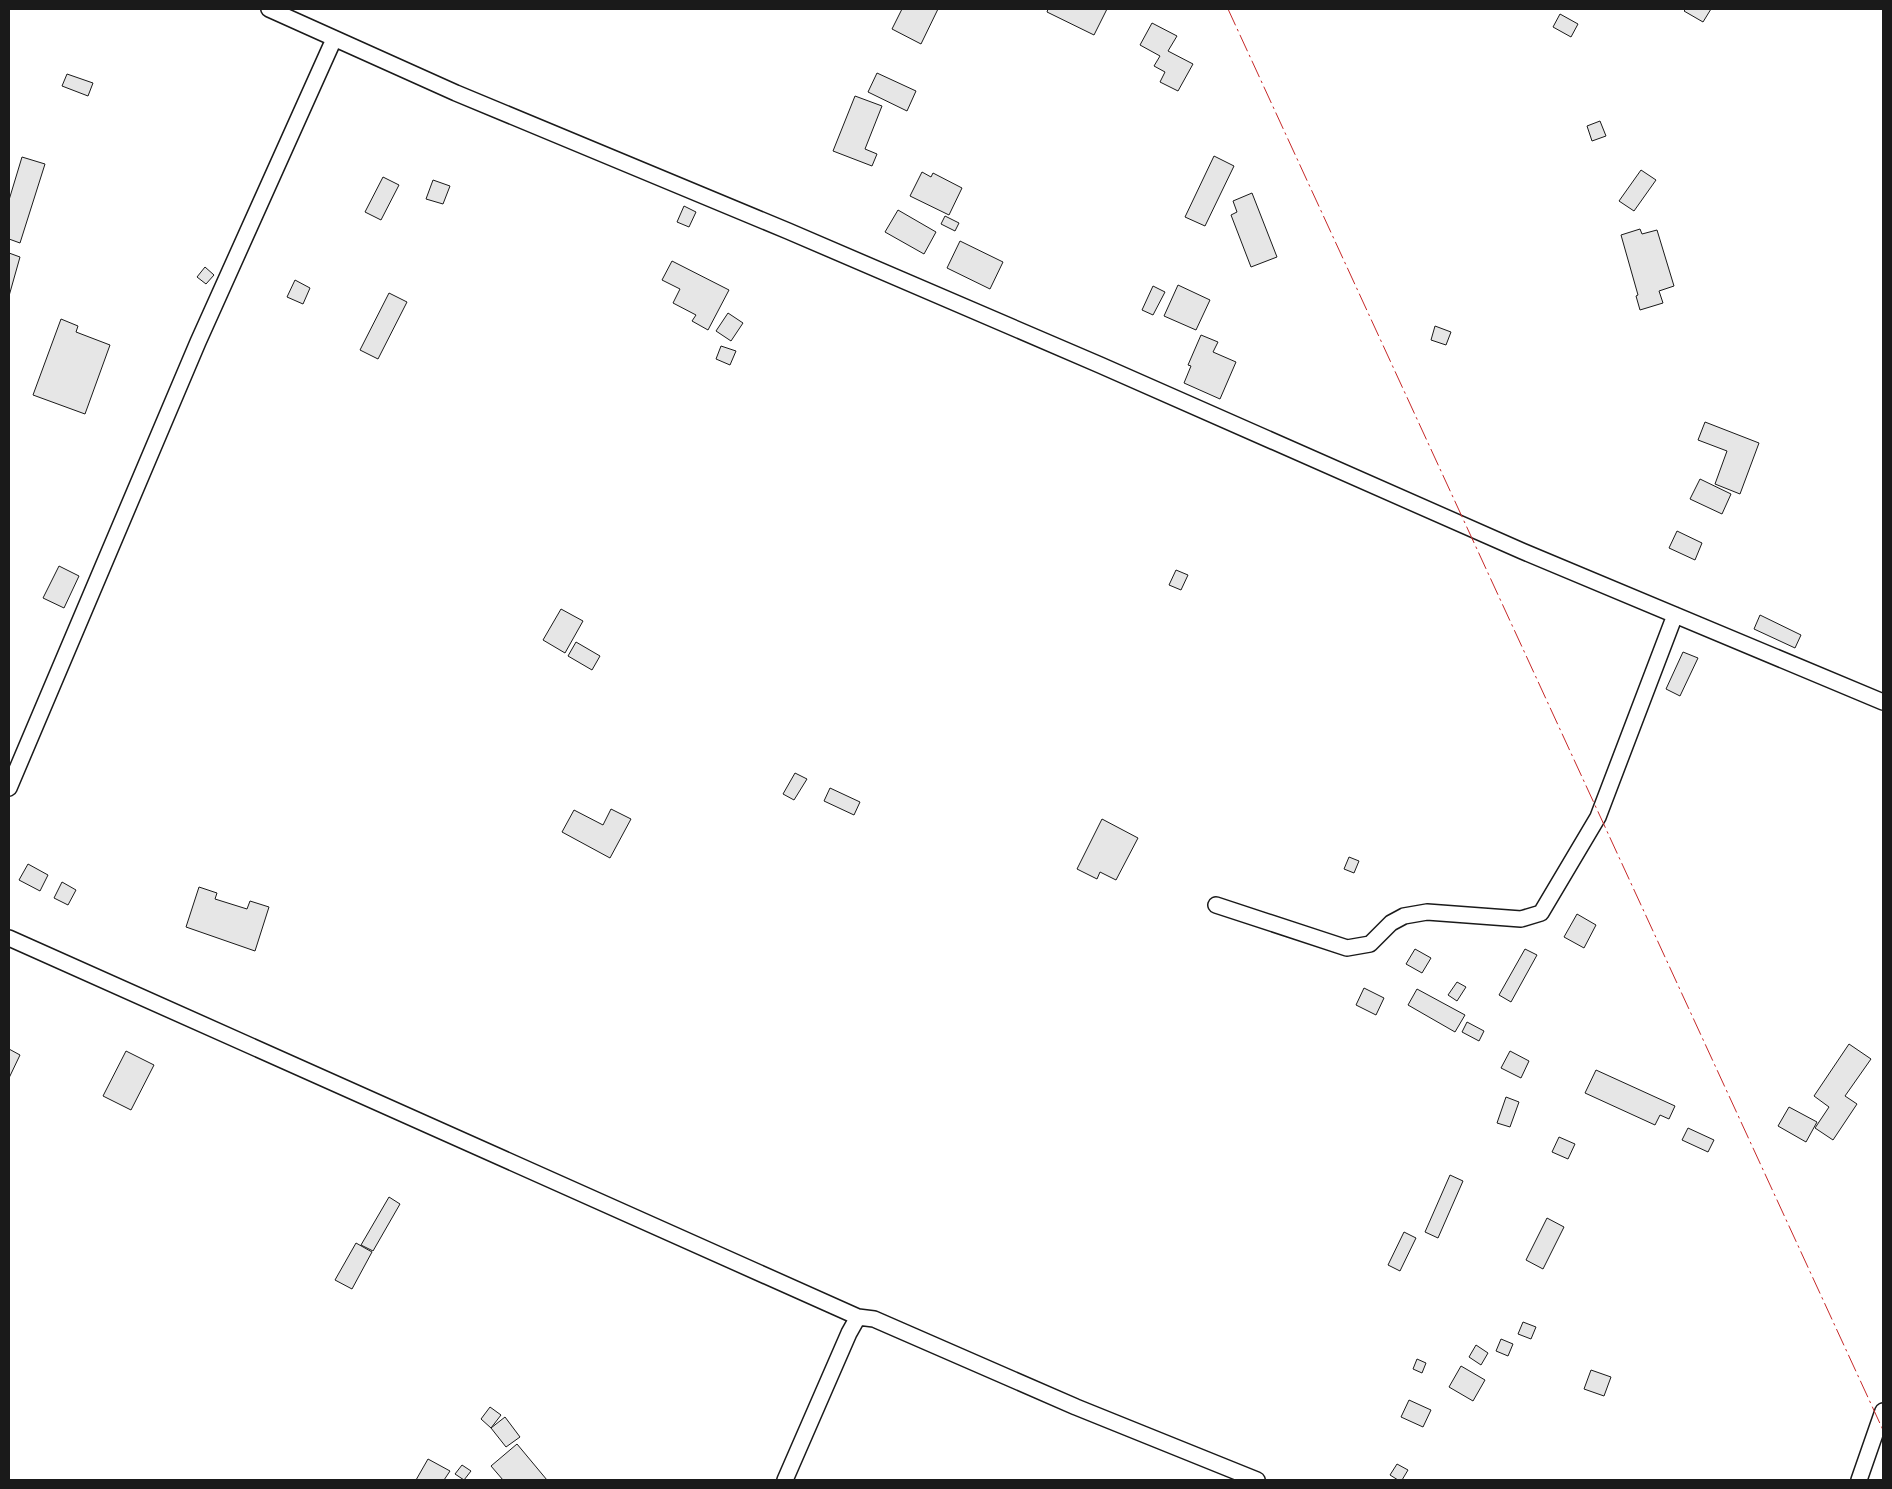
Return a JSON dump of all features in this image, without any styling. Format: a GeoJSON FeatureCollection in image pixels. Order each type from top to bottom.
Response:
{"type":"FeatureCollection","features":[{"type":"Feature","properties":{"kind":"street"},"geometry":{"type":"LineString","coordinates":[[269,9],[456,93],[843,254],[1109,369],[1522,551],[1883,702]]}},
{"type":"Feature","properties":{"kind":"street"},"geometry":{"type":"LineString","coordinates":[[9,788],[198,342],[334,39]]}},
{"type":"Feature","properties":{"kind":"street"},"geometry":{"type":"LineString","coordinates":[[1216,905],[1347,948],[1370,944],[1391,923],[1404,916],[1427,912],[1521,919],[1541,913],[1598,817],[1676,615]]}},
{"type":"Feature","properties":{"kind":"street"},"geometry":{"type":"LineString","coordinates":[[9,938],[858,1317],[874,1319],[1076,1407],[1258,1480]]}},
{"type":"Feature","properties":{"kind":"street"},"geometry":{"type":"LineString","coordinates":[[785,1480],[849,1333],[858,1317]]}},
{"type":"Feature","properties":{"kind":"street"},"geometry":{"type":"LineString","coordinates":[[1859,1480],[1883,1411]]}},
{"type":"Feature","properties":{"kind":"building"},"geometry":{"type":"Polygon","coordinates":[[[902,9],[938,9],[921,44],[892,29],[902,9]]]}},
{"type":"Feature","properties":{"kind":"building"},"geometry":{"type":"Polygon","coordinates":[[[1048,9],[1107,9],[1094,35],[1047,12],[1048,9]]]}},
{"type":"Feature","properties":{"kind":"building"},"geometry":{"type":"Polygon","coordinates":[[[1686,9],[1711,9],[1703,22],[1684,11],[1686,9]]]}},
{"type":"Feature","properties":{"kind":"building"},"geometry":{"type":"Polygon","coordinates":[[[1560,14],[1578,24],[1571,37],[1553,27],[1560,14]]]}},
{"type":"Feature","properties":{"kind":"building"},"geometry":{"type":"Polygon","coordinates":[[[1152,23],[1177,36],[1168,51],[1193,64],[1178,91],[1160,82],[1165,72],[1154,66],[1160,56],[1140,45],[1152,23]]]}},
{"type":"Feature","properties":{"kind":"building"},"geometry":{"type":"Polygon","coordinates":[[[877,73],[916,91],[907,111],[868,92],[877,73]]]}},
{"type":"Feature","properties":{"kind":"building"},"geometry":{"type":"Polygon","coordinates":[[[67,74],[93,83],[88,96],[62,86],[67,74]]]}},
{"type":"Feature","properties":{"kind":"building"},"geometry":{"type":"Polygon","coordinates":[[[855,96],[882,106],[865,149],[877,154],[872,166],[833,151],[855,96]]]}},
{"type":"Feature","properties":{"kind":"building"},"geometry":{"type":"Polygon","coordinates":[[[1600,121],[1606,136],[1592,141],[1587,126],[1600,121]]]}},
{"type":"Feature","properties":{"kind":"building"},"geometry":{"type":"Polygon","coordinates":[[[1214,156],[1234,166],[1205,226],[1185,217],[1214,156]]]}},
{"type":"Feature","properties":{"kind":"building"},"geometry":{"type":"Polygon","coordinates":[[[22,157],[45,164],[20,243],[9,239],[9,200],[22,157]]]}},
{"type":"Feature","properties":{"kind":"building"},"geometry":{"type":"Polygon","coordinates":[[[1641,170],[1656,180],[1634,211],[1619,201],[1641,170]]]}},
{"type":"Feature","properties":{"kind":"building"},"geometry":{"type":"Polygon","coordinates":[[[922,172],[931,177],[933,173],[962,188],[949,215],[910,196],[922,172]]]}},
{"type":"Feature","properties":{"kind":"building"},"geometry":{"type":"Polygon","coordinates":[[[383,177],[399,185],[381,220],[365,212],[383,177]]]}},
{"type":"Feature","properties":{"kind":"building"},"geometry":{"type":"Polygon","coordinates":[[[433,180],[450,186],[443,204],[426,199],[433,180]]]}},
{"type":"Feature","properties":{"kind":"building"},"geometry":{"type":"Polygon","coordinates":[[[1252,193],[1277,257],[1251,267],[1231,215],[1237,212],[1233,201],[1252,193]]]}},
{"type":"Feature","properties":{"kind":"building"},"geometry":{"type":"Polygon","coordinates":[[[684,206],[696,212],[689,227],[677,222],[684,206]]]}},
{"type":"Feature","properties":{"kind":"building"},"geometry":{"type":"Polygon","coordinates":[[[898,210],[936,232],[924,254],[885,232],[898,210]]]}},
{"type":"Feature","properties":{"kind":"building"},"geometry":{"type":"Polygon","coordinates":[[[945,216],[959,223],[955,231],[941,224],[945,216]]]}},
{"type":"Feature","properties":{"kind":"building"},"geometry":{"type":"Polygon","coordinates":[[[1640,229],[1642,234],[1657,230],[1674,286],[1659,291],[1663,303],[1640,310],[1636,296],[1638,295],[1621,235],[1640,229]]]}},
{"type":"Feature","properties":{"kind":"building"},"geometry":{"type":"Polygon","coordinates":[[[960,241],[1003,262],[990,289],[947,268],[960,241]]]}},
{"type":"Feature","properties":{"kind":"building"},"geometry":{"type":"Polygon","coordinates":[[[9,253],[20,257],[9,296],[9,253]]]}},
{"type":"Feature","properties":{"kind":"building"},"geometry":{"type":"Polygon","coordinates":[[[672,261],[729,290],[708,330],[692,321],[696,315],[673,303],[680,289],[662,280],[672,261]]]}},
{"type":"Feature","properties":{"kind":"building"},"geometry":{"type":"Polygon","coordinates":[[[205,267],[214,275],[206,284],[197,277],[205,267]]]}},
{"type":"Feature","properties":{"kind":"building"},"geometry":{"type":"Polygon","coordinates":[[[295,280],[310,288],[303,304],[287,297],[295,280]]]}},
{"type":"Feature","properties":{"kind":"building"},"geometry":{"type":"Polygon","coordinates":[[[1178,285],[1210,300],[1196,330],[1164,316],[1178,285]]]}},
{"type":"Feature","properties":{"kind":"building"},"geometry":{"type":"Polygon","coordinates":[[[1153,286],[1165,292],[1153,315],[1142,310],[1153,286]]]}},
{"type":"Feature","properties":{"kind":"building"},"geometry":{"type":"Polygon","coordinates":[[[389,293],[407,302],[378,359],[360,350],[389,293]]]}},
{"type":"Feature","properties":{"kind":"building"},"geometry":{"type":"Polygon","coordinates":[[[728,313],[743,323],[731,341],[716,331],[728,313]]]}},
{"type":"Feature","properties":{"kind":"building"},"geometry":{"type":"Polygon","coordinates":[[[61,319],[78,326],[76,332],[110,345],[85,414],[33,395],[61,319]]]}},
{"type":"Feature","properties":{"kind":"building"},"geometry":{"type":"Polygon","coordinates":[[[1435,326],[1451,332],[1446,345],[1431,340],[1435,326]]]}},
{"type":"Feature","properties":{"kind":"building"},"geometry":{"type":"Polygon","coordinates":[[[1201,335],[1218,342],[1213,352],[1236,362],[1220,399],[1184,383],[1191,366],[1188,365],[1201,335]]]}},
{"type":"Feature","properties":{"kind":"building"},"geometry":{"type":"Polygon","coordinates":[[[721,346],[736,351],[730,365],[716,359],[721,346]]]}},
{"type":"Feature","properties":{"kind":"building"},"geometry":{"type":"Polygon","coordinates":[[[1705,422],[1759,443],[1740,494],[1715,484],[1727,451],[1698,440],[1705,422]]]}},
{"type":"Feature","properties":{"kind":"building"},"geometry":{"type":"Polygon","coordinates":[[[1700,479],[1731,494],[1722,514],[1690,499],[1700,479]]]}},
{"type":"Feature","properties":{"kind":"building"},"geometry":{"type":"Polygon","coordinates":[[[1677,531],[1702,543],[1695,560],[1669,548],[1677,531]]]}},
{"type":"Feature","properties":{"kind":"building"},"geometry":{"type":"Polygon","coordinates":[[[59,566],[79,576],[64,608],[43,598],[59,566]]]}},
{"type":"Feature","properties":{"kind":"building"},"geometry":{"type":"Polygon","coordinates":[[[1176,570],[1188,575],[1181,590],[1169,585],[1176,570]]]}},
{"type":"Feature","properties":{"kind":"building"},"geometry":{"type":"Polygon","coordinates":[[[561,609],[583,621],[565,653],[543,640],[561,609]]]}},
{"type":"Feature","properties":{"kind":"building"},"geometry":{"type":"Polygon","coordinates":[[[1760,615],[1801,635],[1795,648],[1754,629],[1760,615]]]}},
{"type":"Feature","properties":{"kind":"building"},"geometry":{"type":"Polygon","coordinates":[[[576,642],[600,656],[592,670],[568,656],[576,642]]]}},
{"type":"Feature","properties":{"kind":"building"},"geometry":{"type":"Polygon","coordinates":[[[1683,652],[1698,658],[1680,696],[1666,689],[1683,652]]]}},
{"type":"Feature","properties":{"kind":"building"},"geometry":{"type":"Polygon","coordinates":[[[795,773],[807,779],[794,800],[783,794],[795,773]]]}},
{"type":"Feature","properties":{"kind":"building"},"geometry":{"type":"Polygon","coordinates":[[[830,788],[860,802],[854,815],[824,801],[830,788]]]}},
{"type":"Feature","properties":{"kind":"building"},"geometry":{"type":"Polygon","coordinates":[[[611,809],[631,819],[610,858],[562,832],[574,810],[603,825],[611,809]]]}},
{"type":"Feature","properties":{"kind":"building"},"geometry":{"type":"Polygon","coordinates":[[[1102,819],[1138,838],[1116,880],[1100,872],[1097,879],[1077,869],[1102,819]]]}},
{"type":"Feature","properties":{"kind":"building"},"geometry":{"type":"Polygon","coordinates":[[[1349,857],[1359,861],[1354,873],[1344,869],[1349,857]]]}},
{"type":"Feature","properties":{"kind":"building"},"geometry":{"type":"Polygon","coordinates":[[[28,864],[48,875],[40,891],[19,880],[28,864]]]}},
{"type":"Feature","properties":{"kind":"building"},"geometry":{"type":"Polygon","coordinates":[[[62,882],[76,890],[68,905],[54,898],[62,882]]]}},
{"type":"Feature","properties":{"kind":"building"},"geometry":{"type":"Polygon","coordinates":[[[199,887],[217,893],[215,899],[247,909],[250,901],[269,907],[255,951],[186,927],[199,887]]]}},
{"type":"Feature","properties":{"kind":"building"},"geometry":{"type":"Polygon","coordinates":[[[1577,914],[1596,925],[1584,948],[1564,937],[1577,914]]]}},
{"type":"Feature","properties":{"kind":"building"},"geometry":{"type":"Polygon","coordinates":[[[1415,949],[1431,958],[1422,973],[1406,964],[1415,949]]]}},
{"type":"Feature","properties":{"kind":"building"},"geometry":{"type":"Polygon","coordinates":[[[1525,949],[1537,955],[1511,1002],[1499,995],[1525,949]]]}},
{"type":"Feature","properties":{"kind":"building"},"geometry":{"type":"Polygon","coordinates":[[[1457,982],[1466,987],[1457,1001],[1448,995],[1457,982]]]}},
{"type":"Feature","properties":{"kind":"building"},"geometry":{"type":"Polygon","coordinates":[[[1364,988],[1384,998],[1376,1015],[1356,1005],[1364,988]]]}},
{"type":"Feature","properties":{"kind":"building"},"geometry":{"type":"Polygon","coordinates":[[[1417,989],[1465,1015],[1455,1032],[1408,1005],[1417,989]]]}},
{"type":"Feature","properties":{"kind":"building"},"geometry":{"type":"Polygon","coordinates":[[[1467,1022],[1484,1031],[1479,1041],[1462,1032],[1467,1022]]]}},
{"type":"Feature","properties":{"kind":"building"},"geometry":{"type":"Polygon","coordinates":[[[1849,1044],[1871,1059],[1845,1096],[1857,1104],[1833,1140],[1815,1128],[1829,1107],[1814,1096],[1849,1044]]]}},
{"type":"Feature","properties":{"kind":"building"},"geometry":{"type":"Polygon","coordinates":[[[9,1049],[20,1055],[9,1078],[9,1049]]]}},
{"type":"Feature","properties":{"kind":"building"},"geometry":{"type":"Polygon","coordinates":[[[126,1051],[154,1065],[131,1110],[103,1096],[126,1051]]]}},
{"type":"Feature","properties":{"kind":"building"},"geometry":{"type":"Polygon","coordinates":[[[1510,1051],[1529,1061],[1521,1078],[1501,1068],[1510,1051]]]}},
{"type":"Feature","properties":{"kind":"building"},"geometry":{"type":"Polygon","coordinates":[[[1596,1070],[1675,1106],[1669,1119],[1660,1115],[1655,1125],[1585,1093],[1596,1070]]]}},
{"type":"Feature","properties":{"kind":"building"},"geometry":{"type":"Polygon","coordinates":[[[1506,1097],[1519,1102],[1510,1127],[1497,1123],[1506,1097]]]}},
{"type":"Feature","properties":{"kind":"building"},"geometry":{"type":"Polygon","coordinates":[[[1789,1107],[1817,1122],[1806,1142],[1778,1126],[1789,1107]]]}},
{"type":"Feature","properties":{"kind":"building"},"geometry":{"type":"Polygon","coordinates":[[[1688,1128],[1714,1140],[1708,1152],[1682,1140],[1688,1128]]]}},
{"type":"Feature","properties":{"kind":"building"},"geometry":{"type":"Polygon","coordinates":[[[1559,1137],[1575,1144],[1568,1159],[1552,1152],[1559,1137]]]}},
{"type":"Feature","properties":{"kind":"building"},"geometry":{"type":"Polygon","coordinates":[[[1450,1175],[1463,1181],[1438,1238],[1425,1232],[1450,1175]]]}},
{"type":"Feature","properties":{"kind":"building"},"geometry":{"type":"Polygon","coordinates":[[[389,1197],[400,1204],[373,1251],[361,1245],[389,1197]]]}},
{"type":"Feature","properties":{"kind":"building"},"geometry":{"type":"Polygon","coordinates":[[[1547,1218],[1564,1227],[1543,1269],[1526,1260],[1547,1218]]]}},
{"type":"Feature","properties":{"kind":"building"},"geometry":{"type":"Polygon","coordinates":[[[1404,1232],[1416,1238],[1400,1271],[1388,1265],[1404,1232]]]}},
{"type":"Feature","properties":{"kind":"building"},"geometry":{"type":"Polygon","coordinates":[[[356,1243],[372,1252],[352,1289],[335,1280],[356,1243]]]}},
{"type":"Feature","properties":{"kind":"building"},"geometry":{"type":"Polygon","coordinates":[[[1523,1322],[1536,1327],[1531,1339],[1518,1334],[1523,1322]]]}},
{"type":"Feature","properties":{"kind":"building"},"geometry":{"type":"Polygon","coordinates":[[[1501,1339],[1513,1344],[1508,1356],[1496,1351],[1501,1339]]]}},
{"type":"Feature","properties":{"kind":"building"},"geometry":{"type":"Polygon","coordinates":[[[1476,1345],[1488,1353],[1481,1365],[1469,1357],[1476,1345]]]}},
{"type":"Feature","properties":{"kind":"building"},"geometry":{"type":"Polygon","coordinates":[[[1417,1359],[1426,1363],[1422,1373],[1413,1369],[1417,1359]]]}},
{"type":"Feature","properties":{"kind":"building"},"geometry":{"type":"Polygon","coordinates":[[[1461,1366],[1485,1380],[1473,1401],[1449,1387],[1461,1366]]]}},
{"type":"Feature","properties":{"kind":"building"},"geometry":{"type":"Polygon","coordinates":[[[1591,1370],[1611,1377],[1604,1396],[1584,1389],[1591,1370]]]}},
{"type":"Feature","properties":{"kind":"building"},"geometry":{"type":"Polygon","coordinates":[[[1409,1400],[1431,1410],[1423,1427],[1401,1417],[1409,1400]]]}},
{"type":"Feature","properties":{"kind":"building"},"geometry":{"type":"Polygon","coordinates":[[[490,1407],[501,1415],[491,1428],[481,1419],[490,1407]]]}},
{"type":"Feature","properties":{"kind":"building"},"geometry":{"type":"Polygon","coordinates":[[[505,1417],[520,1437],[506,1447],[491,1428],[505,1417]]]}},
{"type":"Feature","properties":{"kind":"building"},"geometry":{"type":"Polygon","coordinates":[[[517,1444],[547,1480],[503,1480],[491,1466],[517,1444]]]}},
{"type":"Feature","properties":{"kind":"building"},"geometry":{"type":"Polygon","coordinates":[[[428,1459],[450,1471],[444,1480],[416,1480],[428,1459]]]}},
{"type":"Feature","properties":{"kind":"building"},"geometry":{"type":"Polygon","coordinates":[[[1397,1464],[1408,1470],[1402,1480],[1398,1480],[1390,1475],[1397,1464]]]}},
{"type":"Feature","properties":{"kind":"building"},"geometry":{"type":"Polygon","coordinates":[[[462,1465],[471,1471],[464,1480],[455,1474],[462,1465]]]}},
{"type":"Feature","properties":{"kind":"power"},"geometry":{"type":"LineString","coordinates":[[1228,9],[1883,1430]]}}]}
